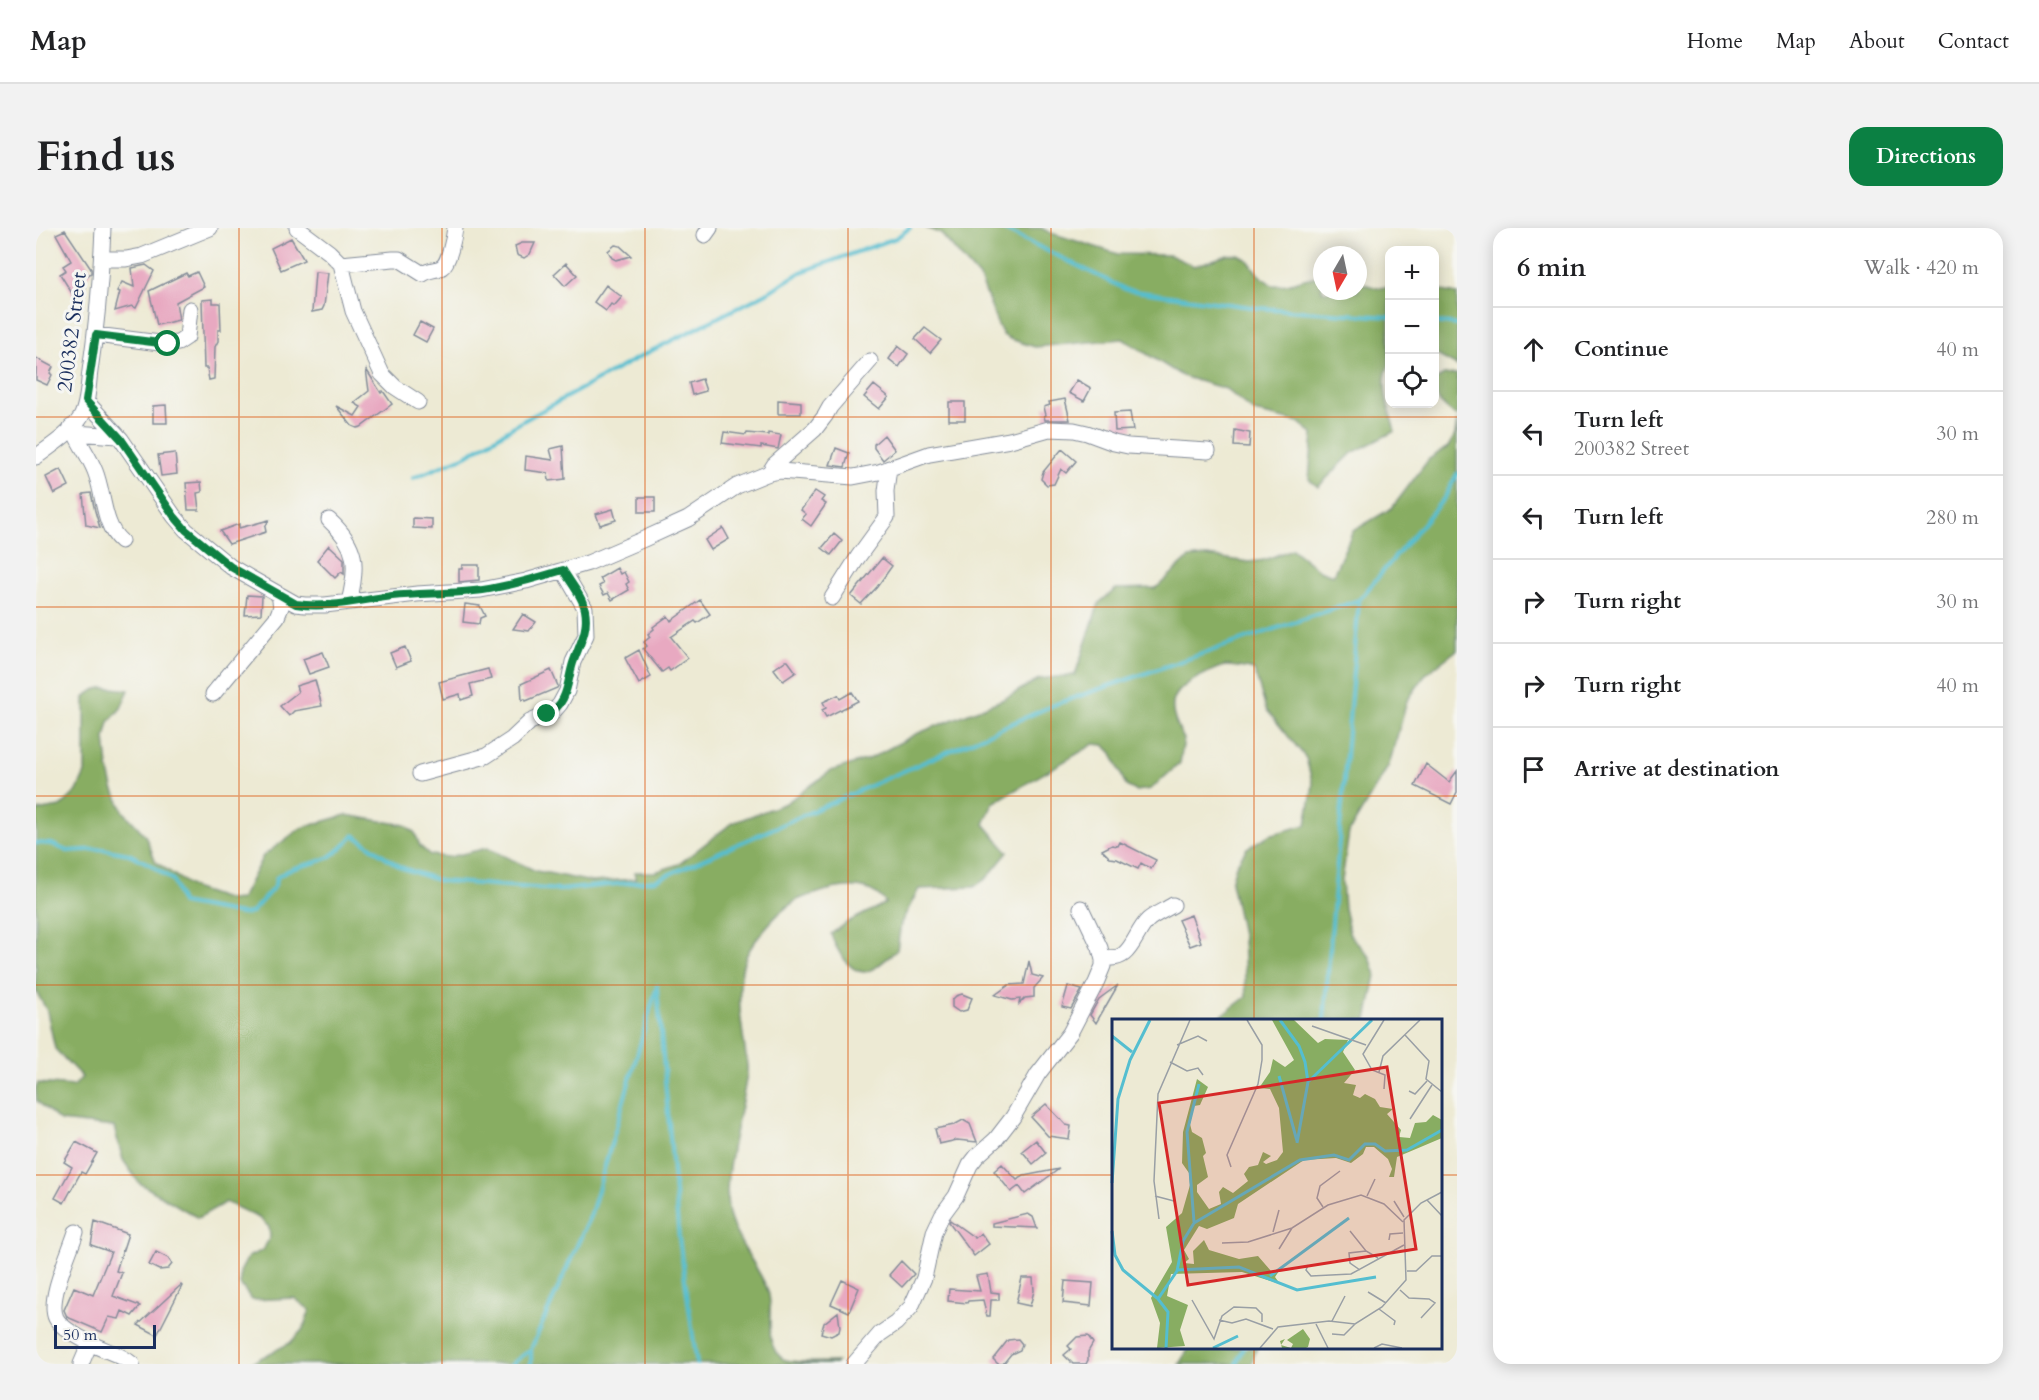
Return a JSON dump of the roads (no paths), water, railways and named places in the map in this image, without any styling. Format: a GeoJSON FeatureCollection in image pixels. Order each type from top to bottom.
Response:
{"type":"FeatureCollection","features":[{"type":"Feature","properties":{"kind":"street","name":"200382 Street"},"geometry":{"type":"LineString","coordinates":[[36,457],[73,430],[86,401],[96,335],[103,228]]}},
{"type":"Feature","properties":{"kind":"street"},"geometry":{"type":"LineString","coordinates":[[102,260],[142,256],[210,228]]}},
{"type":"Feature","properties":{"kind":"street"},"geometry":{"type":"LineString","coordinates":[[297,228],[322,246],[341,264],[353,311],[375,361],[388,382],[418,402]]}},
{"type":"Feature","properties":{"kind":"street"},"geometry":{"type":"LineString","coordinates":[[341,264],[399,259],[423,274],[430,268],[442,267],[448,256],[455,228]]}},
{"type":"Feature","properties":{"kind":"street"},"geometry":{"type":"LineString","coordinates":[[96,335],[168,344],[178,343],[187,337],[190,309]]}},
{"type":"Feature","properties":{"kind":"street"},"geometry":{"type":"LineString","coordinates":[[769,473],[774,465],[822,421],[830,407],[870,361]]}},
{"type":"Feature","properties":{"kind":"street"},"geometry":{"type":"LineString","coordinates":[[86,401],[118,436],[186,530],[231,567],[296,604],[316,606],[417,594],[482,590],[526,581],[588,563],[688,519],[737,486],[780,471],[853,477],[889,468],[929,454],[1010,440],[1049,429],[1080,431],[1128,446],[1208,451]]}},
{"type":"Feature","properties":{"kind":"street"},"geometry":{"type":"LineString","coordinates":[[73,430],[118,436]]}},
{"type":"Feature","properties":{"kind":"street"},"geometry":{"type":"LineString","coordinates":[[73,430],[94,470],[103,494],[109,525],[114,535],[121,541]]}},
{"type":"Feature","properties":{"kind":"street"},"geometry":{"type":"LineString","coordinates":[[832,598],[887,517],[886,491],[889,468]]}},
{"type":"Feature","properties":{"kind":"street"},"geometry":{"type":"LineString","coordinates":[[329,520],[344,535],[355,558],[354,580],[349,602]]}},
{"type":"Feature","properties":{"kind":"street"},"geometry":{"type":"LineString","coordinates":[[420,774],[486,756],[512,740],[530,722],[553,712],[560,704],[567,691],[573,662],[586,635],[585,608],[563,570]]}},
{"type":"Feature","properties":{"kind":"street"},"geometry":{"type":"LineString","coordinates":[[213,694],[277,617],[280,607],[279,594]]}},
{"type":"Feature","properties":{"kind":"street"},"geometry":{"type":"LineString","coordinates":[[1102,956],[1109,958],[1124,954],[1132,946],[1138,932],[1149,919],[1173,905]]}},
{"type":"Feature","properties":{"kind":"street"},"geometry":{"type":"LineString","coordinates":[[854,1364],[874,1340],[896,1323],[911,1306],[924,1278],[934,1232],[942,1215],[956,1196],[972,1161],[996,1139],[1013,1117],[1038,1074],[1070,1033],[1103,966],[1102,956],[1082,908]]}},
{"type":"Feature","properties":{"kind":"street"},"geometry":{"type":"LineString","coordinates":[[76,1232],[55,1298],[55,1317],[61,1325],[90,1343],[119,1354],[132,1364]]}},
{"type":"Feature","properties":{"kind":"street"},"geometry":{"type":"LineString","coordinates":[[81,1364],[90,1343]]}},
{"type":"Feature","properties":{"kind":"waterway"},"geometry":{"type":"LineString","coordinates":[[413,478],[466,456],[521,422],[643,355],[765,294],[801,272],[896,238],[910,228]]}},
{"type":"Feature","properties":{"kind":"waterway"},"geometry":{"type":"LineString","coordinates":[[1001,228],[1127,290],[1258,308],[1385,317]]}},
{"type":"Feature","properties":{"kind":"waterway"},"geometry":{"type":"LineString","coordinates":[[1439,323],[1457,325]]}},
{"type":"Feature","properties":{"kind":"waterway"},"geometry":{"type":"LineString","coordinates":[[36,843],[52,844],[67,851],[102,849],[129,854],[173,880],[181,903],[241,914],[251,913],[275,886],[276,878],[283,873],[329,857],[341,849],[354,835],[400,867],[440,881],[560,890],[656,880],[1056,704],[1359,600],[1445,497],[1457,474]]}},
{"type":"Feature","properties":{"kind":"waterway"},"geometry":{"type":"LineString","coordinates":[[1324,1019],[1359,600]]}},
{"type":"Feature","properties":{"kind":"waterway"},"geometry":{"type":"LineString","coordinates":[[531,1364],[531,1349],[591,1214],[657,986]]}},
{"type":"Feature","properties":{"kind":"waterway"},"geometry":{"type":"LineString","coordinates":[[657,989],[679,1238],[697,1364]]}},
{"type":"Feature","properties":{"kind":"waterway"},"geometry":{"type":"LineString","coordinates":[[512,1364],[531,1349]]}},
{"type":"Feature","properties":{"kind":"waterway"},"geometry":{"type":"LineString","coordinates":[[1236,1364],[1244,1349]]}}]}
